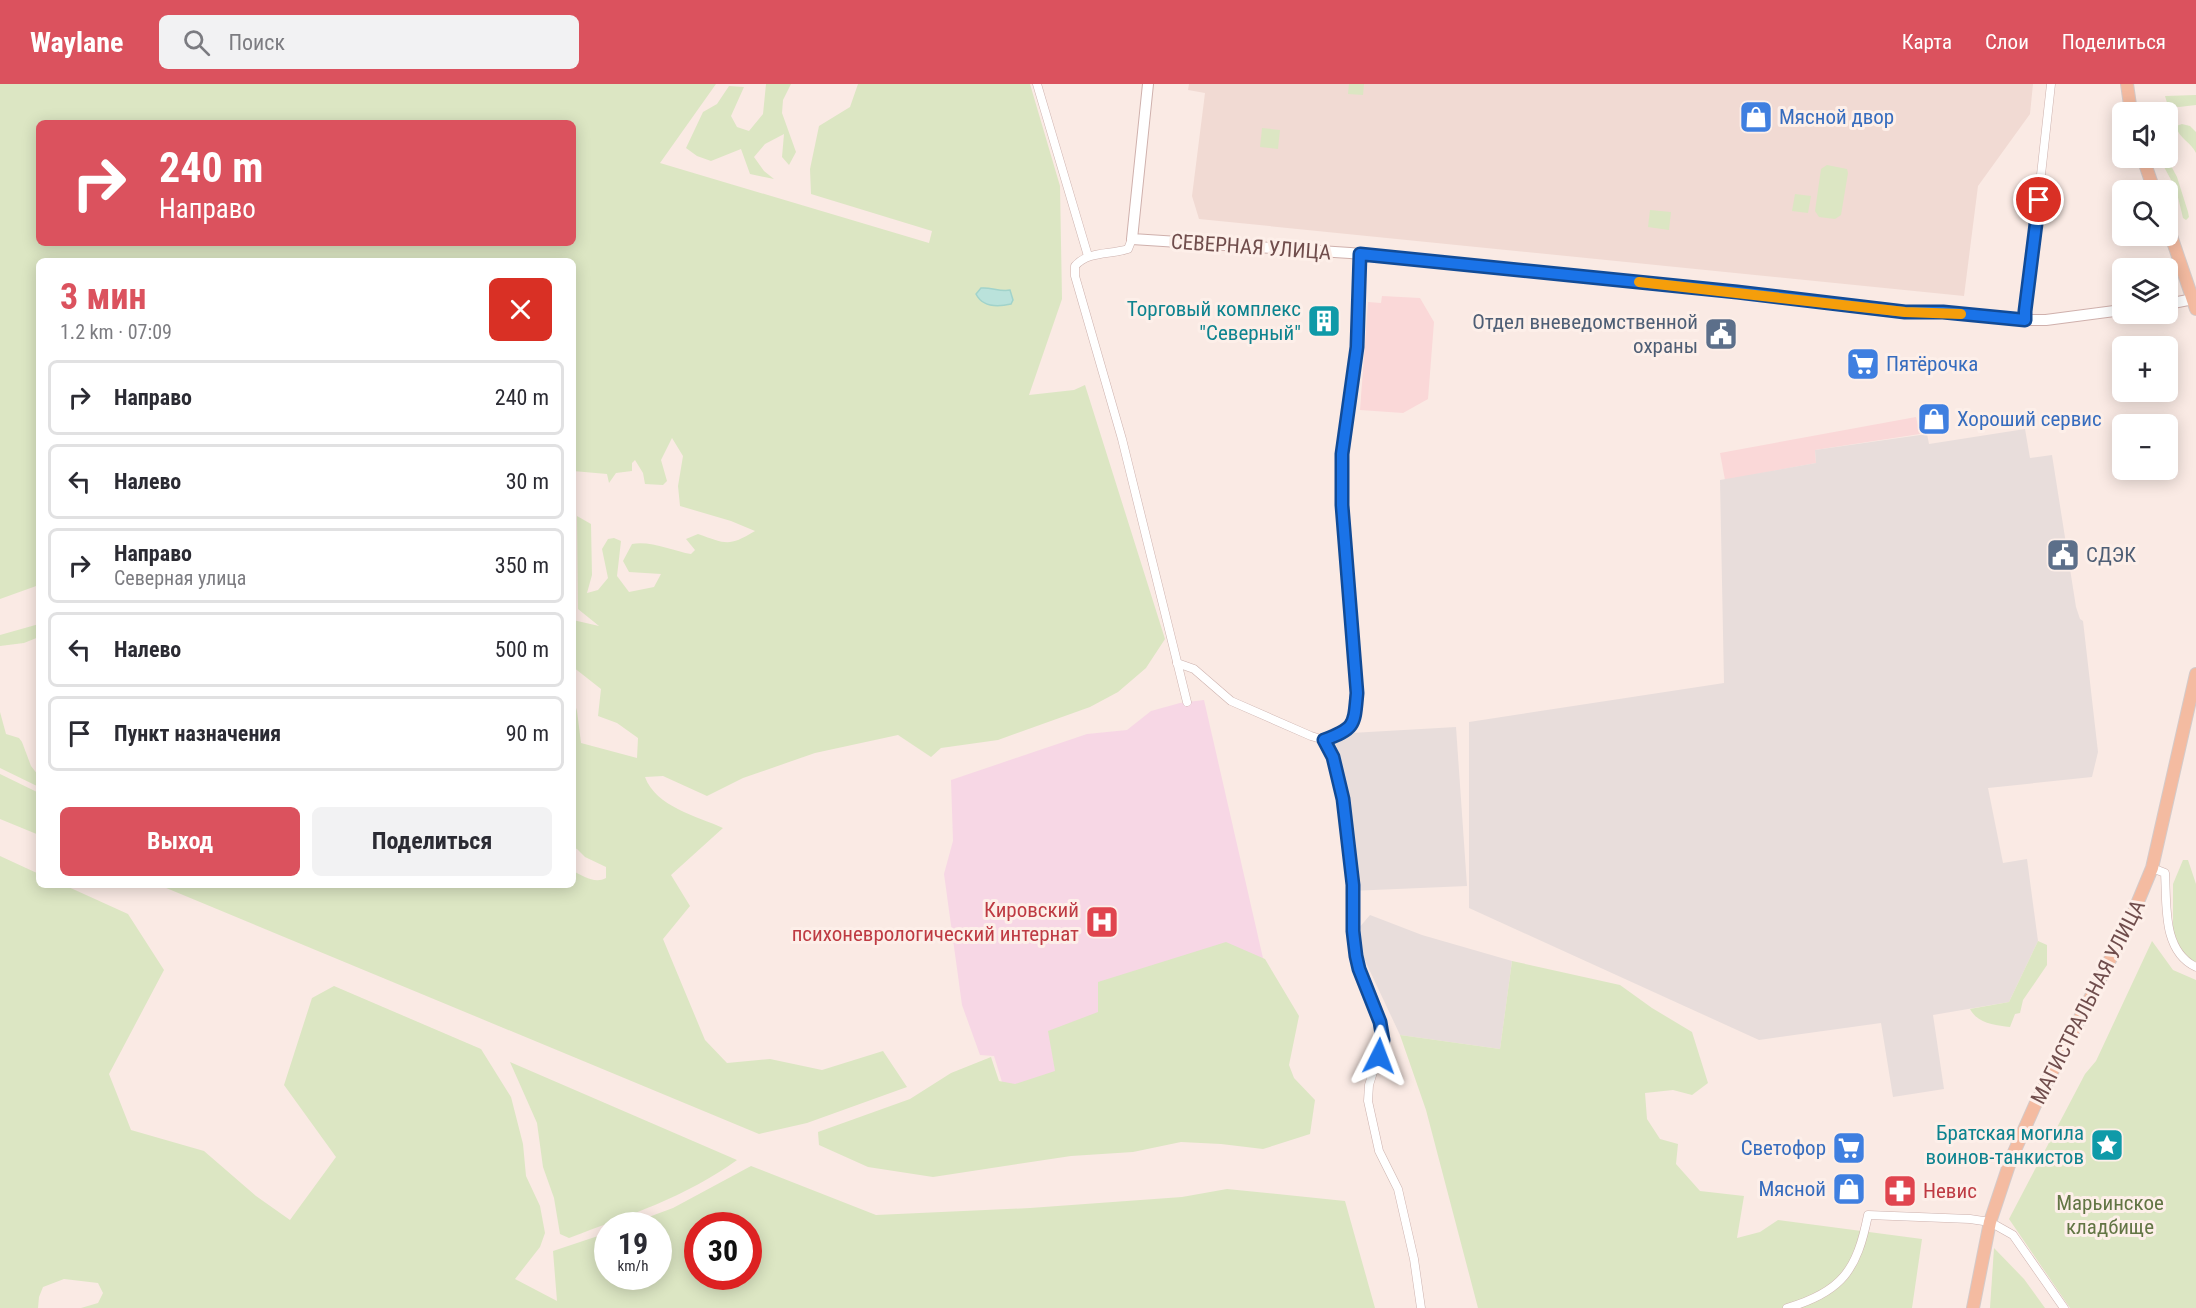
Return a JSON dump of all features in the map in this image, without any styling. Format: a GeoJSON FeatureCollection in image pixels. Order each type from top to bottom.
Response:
{"type":"FeatureCollection","features":[{"type":"Feature","properties":{"kind":"main road"},"geometry":{"type":"LineString","coordinates":[[2127,84],[2130,102]]}},
{"type":"Feature","properties":{"kind":"main road"},"geometry":{"type":"LineString","coordinates":[[2174,246],[2194,304]]}},
{"type":"Feature","properties":{"kind":"main road","name":"МАГИСТРАЛЬНАЯ УЛИЦА"},"geometry":{"type":"LineString","coordinates":[[1973,1308],[1990,1222],[2021,1135],[2130,921],[2152,868],[2196,674]]}},
{"type":"Feature","properties":{"kind":"street"},"geometry":{"type":"LineString","coordinates":[[1037,84],[1088,256]]}},
{"type":"Feature","properties":{"kind":"street"},"geometry":{"type":"LineString","coordinates":[[1148,84],[1132,239],[1128,249],[1081,259],[1075,266],[1075,276],[1122,439],[1187,702]]}},
{"type":"Feature","properties":{"kind":"street"},"geometry":{"type":"LineString","coordinates":[[2025,320],[2051,84]]}},
{"type":"Feature","properties":{"kind":"street","name":"СЕВЕРНАЯ УЛИЦА"},"geometry":{"type":"LineString","coordinates":[[1132,239],[1360,254],[1737,292],[1905,312],[1943,312],[2025,320],[2112,311]]}},
{"type":"Feature","properties":{"kind":"street"},"geometry":{"type":"LineString","coordinates":[[1324,740],[1346,731],[1354,721],[1357,693],[1342,505],[1342,454],[1357,347],[1360,254]]}},
{"type":"Feature","properties":{"kind":"street"},"geometry":{"type":"LineString","coordinates":[[2178,304],[2194,304]]}},
{"type":"Feature","properties":{"kind":"street"},"geometry":{"type":"LineString","coordinates":[[1177,663],[1194,669],[1232,701],[1324,740],[1333,757],[1343,799],[1353,885],[1353,931],[1356,956],[1380,1022],[1383,1040],[1369,1085],[1368,1101],[1379,1151],[1398,1189],[1414,1259],[1421,1308]]}},
{"type":"Feature","properties":{"kind":"street"},"geometry":{"type":"LineString","coordinates":[[2152,868],[2165,873],[2171,938],[2176,950],[2190,965],[2196,967]]}},
{"type":"Feature","properties":{"kind":"street"},"geometry":{"type":"LineString","coordinates":[[1787,1308],[1830,1291],[1850,1269],[1863,1241],[1868,1215],[1970,1219],[1990,1222],[2013,1235],[2064,1308]]}},
{"type":"Feature","properties":{"kind":"shaded area"},"geometry":{"type":"Polygon","coordinates":[[[1189,84],[2033,84],[2030,114],[1978,186],[1964,296],[1199,219],[1192,196],[1205,93],[1188,90],[1189,84]]]}},
{"type":"Feature","properties":{"kind":"shaded area"},"geometry":{"type":"Polygon","coordinates":[[[1382,296],[1420,298],[1434,322],[1428,399],[1403,413],[1360,410],[1368,302],[1381,303],[1382,296]]]}},
{"type":"Feature","properties":{"kind":"shaded area"},"geometry":{"type":"Polygon","coordinates":[[[1916,417],[1920,434],[1815,450],[1816,463],[1725,480],[1720,453],[1916,417]]]}},
{"type":"Feature","properties":{"kind":"shaded area"},"geometry":{"type":"Polygon","coordinates":[[[2025,429],[2030,458],[2052,455],[2076,607],[2083,621],[2098,752],[2092,777],[1988,788],[2003,863],[2027,859],[2038,941],[2009,1002],[1933,1015],[1944,1089],[1893,1097],[1881,1023],[1759,1040],[1469,908],[1469,722],[1724,683],[1720,480],[1816,463],[1815,450],[1927,434],[1929,444],[2025,429]]]}},
{"type":"Feature","properties":{"kind":"shaded area","name":"Кировский психоневрологический интернат"},"geometry":{"type":"Polygon","coordinates":[[[1204,700],[1268,980],[1051,1045],[1057,1081],[1006,1095],[994,1056],[980,1055],[962,1005],[944,874],[953,841],[951,780],[1087,734],[1127,730],[1151,711],[1180,703],[1204,700]]]}},
{"type":"Feature","properties":{"kind":"shaded area"},"geometry":{"type":"Polygon","coordinates":[[[1456,727],[1467,886],[1350,891],[1334,734],[1456,727]]]}},
{"type":"Feature","properties":{"kind":"shaded area"},"geometry":{"type":"Polygon","coordinates":[[[1370,915],[1422,935],[1512,961],[1500,1049],[1400,1035],[1353,935],[1370,915]]]}},
{"type":"Feature","properties":{"kind":"green space"},"geometry":{"type":"Polygon","coordinates":[[[0,84],[716,84],[660,163],[929,243],[932,231],[811,194],[810,169],[819,126],[850,107],[858,84],[1030,84],[1060,186],[1062,299],[1029,395],[1074,390],[1085,385],[1165,639],[1146,668],[1118,692],[1090,707],[998,740],[941,748],[931,757],[898,735],[815,753],[743,778],[707,796],[663,776],[645,777],[650,787],[668,803],[723,828],[671,875],[690,906],[663,939],[705,1040],[727,1063],[770,1059],[822,1070],[883,1051],[907,1087],[807,1123],[759,1134],[166,888],[576,888],[576,872],[593,880],[606,878],[606,867],[585,857],[576,849],[576,708],[581,743],[637,758],[638,738],[617,723],[598,716],[601,689],[576,669],[576,621],[599,626],[578,609],[577,516],[591,524],[592,575],[587,593],[598,590],[608,578],[602,549],[608,539],[614,538],[621,541],[617,576],[629,592],[654,587],[661,574],[629,572],[623,561],[632,544],[654,545],[691,554],[695,550],[686,539],[698,534],[722,542],[733,542],[755,531],[731,521],[680,506],[678,486],[683,456],[672,438],[661,460],[667,481],[663,485],[645,484],[643,473],[635,460],[632,463],[632,471],[616,473],[609,483],[607,474],[576,471],[576,258],[36,258],[36,586],[0,599],[0,84]]]}},
{"type":"Feature","properties":{"kind":"green space"},"geometry":{"type":"Polygon","coordinates":[[[766,84],[791,84],[783,100],[782,113],[796,152],[789,165],[782,157],[784,134],[765,144],[754,157],[764,171],[774,179],[750,174],[741,149],[711,161],[697,156],[686,148],[703,112],[717,104],[729,86],[744,87],[731,116],[737,127],[749,131],[763,114],[766,84]]]}},
{"type":"Feature","properties":{"kind":"green space"},"geometry":{"type":"Polygon","coordinates":[[[1349,84],[1364,84],[1363,95],[1348,94],[1349,84]]]}},
{"type":"Feature","properties":{"kind":"green space"},"geometry":{"type":"Polygon","coordinates":[[[2196,95],[2196,105],[2178,107],[2178,102],[2167,102],[2165,96],[2196,95]]]}},
{"type":"Feature","properties":{"kind":"green space"},"geometry":{"type":"Polygon","coordinates":[[[2178,125],[2190,126],[2196,132],[2196,153],[2182,137],[2178,125]]]}},
{"type":"Feature","properties":{"kind":"green space"},"geometry":{"type":"Polygon","coordinates":[[[1262,128],[1280,130],[1278,149],[1260,147],[1262,128]]]}},
{"type":"Feature","properties":{"kind":"green space"},"geometry":{"type":"Polygon","coordinates":[[[1827,165],[1847,169],[1848,173],[1841,215],[1835,219],[1819,217],[1815,211],[1821,169],[1827,165]]]}},
{"type":"Feature","properties":{"kind":"green space"},"geometry":{"type":"Polygon","coordinates":[[[2165,168],[2172,168],[2178,180],[2171,180],[2165,168]]]}},
{"type":"Feature","properties":{"kind":"green space"},"geometry":{"type":"Polygon","coordinates":[[[2178,180],[2189,217],[2186,220],[2183,218],[2178,197],[2178,180]]]}},
{"type":"Feature","properties":{"kind":"green space"},"geometry":{"type":"Polygon","coordinates":[[[1795,194],[1811,196],[1808,213],[1792,211],[1795,194]]]}},
{"type":"Feature","properties":{"kind":"green space"},"geometry":{"type":"Polygon","coordinates":[[[1650,210],[1671,212],[1669,230],[1648,227],[1650,210]]]}},
{"type":"Feature","properties":{"kind":"green space"},"geometry":{"type":"Polygon","coordinates":[[[36,625],[36,638],[24,643],[0,646],[0,635],[36,625]]]}},
{"type":"Feature","properties":{"kind":"green space"},"geometry":{"type":"Polygon","coordinates":[[[0,712],[6,734],[19,738],[22,742],[31,766],[36,772],[36,786],[0,768],[0,712]]]}},
{"type":"Feature","properties":{"kind":"green space"},"geometry":{"type":"Polygon","coordinates":[[[0,774],[36,792],[36,834],[0,819],[0,774]]]}},
{"type":"Feature","properties":{"kind":"green space"},"geometry":{"type":"Polygon","coordinates":[[[0,856],[36,873],[36,888],[71,888],[128,914],[164,970],[109,1074],[131,1130],[204,1151],[256,1196],[290,1220],[336,1157],[284,1085],[312,998],[334,986],[481,1049],[511,1097],[523,1144],[526,1176],[540,1206],[545,1233],[540,1247],[515,1279],[557,1301],[553,1251],[594,1237],[594,1290],[672,1290],[672,1212],[662,1212],[751,1166],[876,1215],[1030,1208],[1182,1197],[1227,1189],[1345,1201],[1375,1308],[81,1308],[98,1303],[103,1293],[98,1283],[64,1279],[43,1287],[38,1308],[0,1308],[0,856]]]}},
{"type":"Feature","properties":{"kind":"green space"},"geometry":{"type":"Polygon","coordinates":[[[2183,860],[2188,860],[2196,884],[2196,962],[2184,957],[2173,931],[2173,884],[2183,860]]]}},
{"type":"Feature","properties":{"kind":"green space"},"geometry":{"type":"Polygon","coordinates":[[[2038,941],[2047,945],[2047,965],[2023,1000],[2020,1013],[2015,1014],[2010,1027],[1987,1023],[1973,1014],[1970,1009],[2009,1002],[2038,941]]]}},
{"type":"Feature","properties":{"kind":"green space","name":"Марьинское кладбище"},"geometry":{"type":"Polygon","coordinates":[[[2152,941],[2173,970],[2196,980],[2196,1308],[2070,1308],[2009,1219],[2085,1074],[2096,1061],[2152,941]]]}},
{"type":"Feature","properties":{"kind":"green space"},"geometry":{"type":"Polygon","coordinates":[[[1226,942],[1265,959],[1299,1016],[1289,1065],[1294,1078],[1315,1100],[1310,1134],[1263,1149],[1181,1142],[1133,1152],[1071,1156],[933,1177],[868,1167],[819,1145],[818,1132],[910,1099],[951,1073],[991,1057],[999,1081],[1015,1084],[1055,1071],[1048,1031],[1098,1012],[1098,982],[1226,942]]]}},
{"type":"Feature","properties":{"kind":"green space"},"geometry":{"type":"Polygon","coordinates":[[[1512,961],[1620,985],[1692,1032],[1708,1083],[1692,1095],[1673,1090],[1645,1093],[1647,1119],[1660,1139],[1678,1144],[1676,1164],[1700,1191],[1744,1196],[1737,1238],[1760,1232],[1778,1220],[1922,1239],[1912,1308],[1478,1308],[1426,1110],[1400,1035],[1500,1049],[1512,961]]]}},
{"type":"Feature","properties":{"kind":"green space"},"geometry":{"type":"Polygon","coordinates":[[[510,1062],[737,1160],[697,1185],[636,1212],[594,1212],[594,1228],[569,1238],[560,1234],[554,1198],[543,1167],[537,1123],[510,1062]]]}},
{"type":"Feature","properties":{"kind":"green space"},"geometry":{"type":"Polygon","coordinates":[[[1994,1248],[2024,1279],[2045,1308],[1990,1308],[1994,1248]]]}},
{"type":"Feature","properties":{"kind":"water"},"geometry":{"type":"Polygon","coordinates":[[[981,288],[1010,290],[1013,300],[1011,304],[1006,305],[987,304],[976,294],[981,288]]]}},
{"type":"Feature","properties":{"kind":"slow traffic"},"geometry":{"type":"LineString","coordinates":[[1639,282],[1905,312],[1961,314]]}},
{"type":"Feature","properties":{"kind":"place","name":"Мясной двор"},"geometry":{"type":"Point","coordinates":[1756,117]}},
{"type":"Feature","properties":{"kind":"place","name":"Торговый комплекс \"Северный\""},"geometry":{"type":"Point","coordinates":[1324,321]}},
{"type":"Feature","properties":{"kind":"place","name":"Отдел вневедомственной охраны"},"geometry":{"type":"Point","coordinates":[1721,334]}},
{"type":"Feature","properties":{"kind":"place","name":"Пятёрочка"},"geometry":{"type":"Point","coordinates":[1863,364]}},
{"type":"Feature","properties":{"kind":"place","name":"Хороший сервис"},"geometry":{"type":"Point","coordinates":[1934,419]}},
{"type":"Feature","properties":{"kind":"place","name":"СДЭК"},"geometry":{"type":"Point","coordinates":[2063,555]}},
{"type":"Feature","properties":{"kind":"place","name":"Кировский психоневрологический интернат"},"geometry":{"type":"Point","coordinates":[1102,922]}},
{"type":"Feature","properties":{"kind":"place","name":"Братская могила воинов-танкистов"},"geometry":{"type":"Point","coordinates":[2107,1145]}},
{"type":"Feature","properties":{"kind":"place","name":"Светофор"},"geometry":{"type":"Point","coordinates":[1849,1148]}},
{"type":"Feature","properties":{"kind":"place","name":"Мясной"},"geometry":{"type":"Point","coordinates":[1849,1189]}},
{"type":"Feature","properties":{"kind":"place","name":"Невис"},"geometry":{"type":"Point","coordinates":[1900,1191]}},
{"type":"Feature","properties":{"kind":"route"},"geometry":{"type":"LineString","coordinates":[[1379,1056],[1383,1040],[1380,1022],[1356,956],[1353,931],[1353,885],[1343,799],[1333,757],[1324,740],[1346,731],[1354,721],[1357,693],[1342,505],[1342,454],[1357,347],[1360,254],[1737,292],[1905,312],[1943,312],[2025,320],[2039,200]]}}]}
